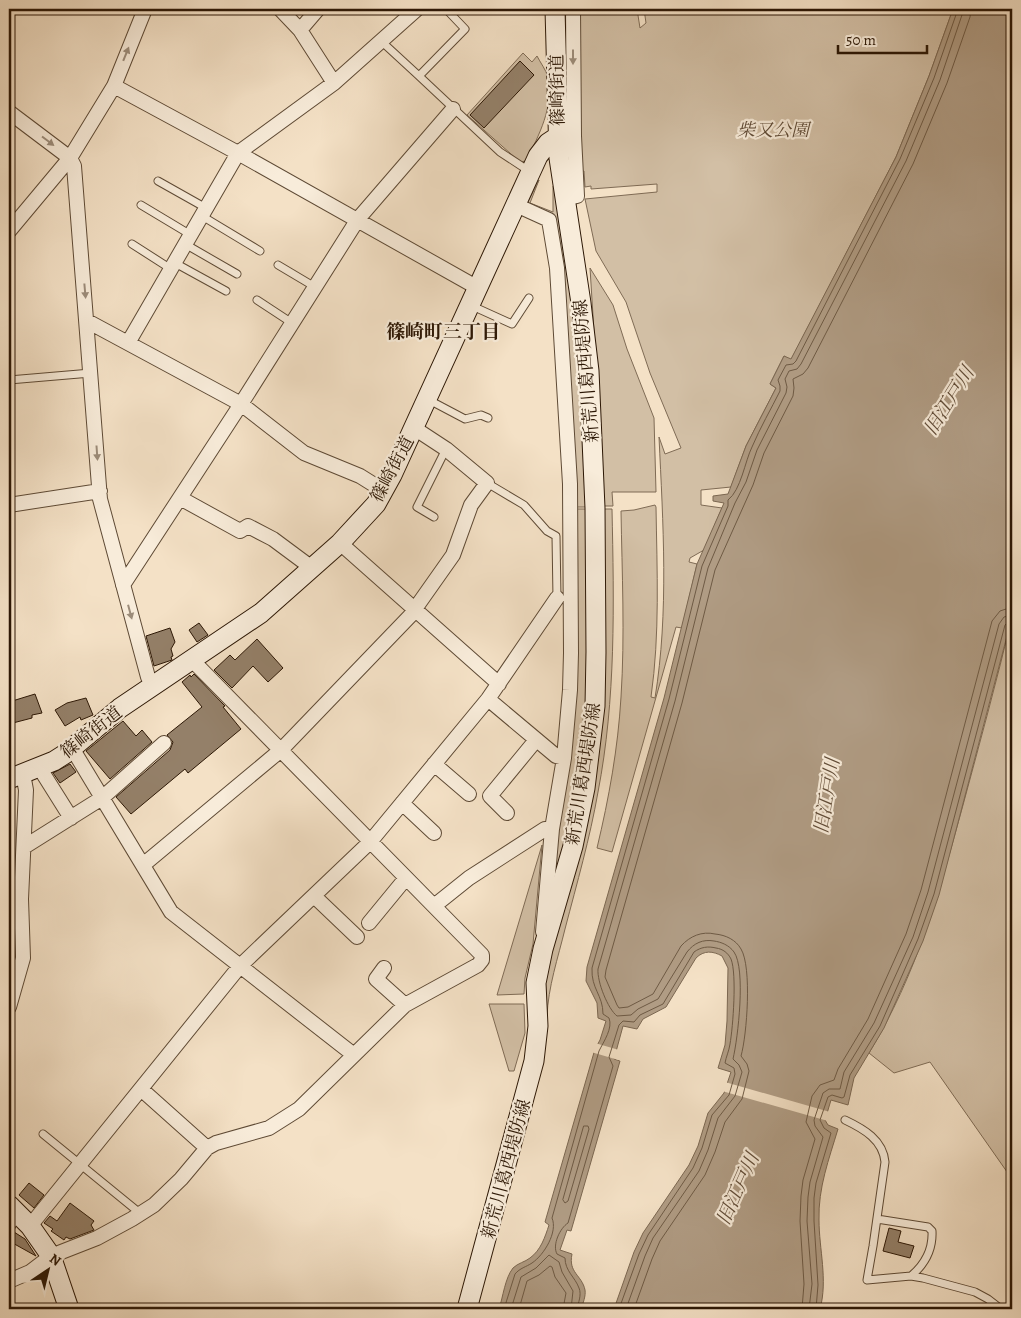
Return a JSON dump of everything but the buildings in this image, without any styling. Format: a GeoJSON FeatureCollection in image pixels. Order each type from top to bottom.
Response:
{"type":"FeatureCollection","features":[{"type":"Feature","properties":{"kind":"main road","name":"篠崎街道"},"geometry":{"type":"LineString","coordinates":[[24,773],[54,761],[120,708],[261,613],[340,543],[376,504],[414,428],[531,172],[545,146],[550,140],[557,137],[555,9]]}},
{"type":"Feature","properties":{"kind":"main road","name":"新荒川葛西堤防線"},"geometry":{"type":"LineString","coordinates":[[468,1309],[534,1061],[538,1026],[536,983],[542,949],[563,882],[578,823],[595,706],[595,508],[589,371],[557,137]]}},
{"type":"Feature","properties":{"kind":"main road"},"geometry":{"type":"LineString","coordinates":[[19,1215],[51,1256],[69,1309]]}},
{"type":"Feature","properties":{"kind":"street"},"geometry":{"type":"LineString","coordinates":[[9,231],[70,158],[114,86],[143,9]]}},
{"type":"Feature","properties":{"kind":"street"},"geometry":{"type":"LineString","coordinates":[[280,9],[300,30],[334,83]]}},
{"type":"Feature","properties":{"kind":"street"},"geometry":{"type":"LineString","coordinates":[[300,30],[318,9]]}},
{"type":"Feature","properties":{"kind":"street"},"geometry":{"type":"LineString","coordinates":[[128,343],[238,153],[334,83],[417,9]]}},
{"type":"Feature","properties":{"kind":"street"},"geometry":{"type":"LineString","coordinates":[[564,199],[577,196],[574,126],[573,9]]}},
{"type":"Feature","properties":{"kind":"street"},"geometry":{"type":"LineString","coordinates":[[114,86],[358,219],[478,288]]}},
{"type":"Feature","properties":{"kind":"street"},"geometry":{"type":"LineString","coordinates":[[123,585],[241,404],[358,219],[454,109]]}},
{"type":"Feature","properties":{"kind":"street"},"geometry":{"type":"LineString","coordinates":[[9,112],[70,158],[74,166],[100,491],[148,677],[153,686]]}},
{"type":"Feature","properties":{"kind":"street"},"geometry":{"type":"LineString","coordinates":[[516,205],[549,220],[557,268],[570,484],[570,681],[564,758],[552,829],[543,913],[542,949]]}},
{"type":"Feature","properties":{"kind":"street"},"geometry":{"type":"LineString","coordinates":[[87,321],[241,404],[304,453],[360,476],[384,491]]}},
{"type":"Feature","properties":{"kind":"street"},"geometry":{"type":"LineString","coordinates":[[143,865],[281,750],[415,610],[453,555],[471,505],[487,483],[446,449],[414,428]]}},
{"type":"Feature","properties":{"kind":"street"},"geometry":{"type":"LineString","coordinates":[[9,505],[100,491]]}},
{"type":"Feature","properties":{"kind":"street"},"geometry":{"type":"LineString","coordinates":[[180,498],[240,530],[248,526],[265,535],[312,568]]}},
{"type":"Feature","properties":{"kind":"street"},"geometry":{"type":"LineString","coordinates":[[340,543],[499,684]]}},
{"type":"Feature","properties":{"kind":"street"},"geometry":{"type":"LineString","coordinates":[[19,1215],[81,1164],[240,966],[370,842],[488,699],[557,598]]}},
{"type":"Feature","properties":{"kind":"street"},"geometry":{"type":"LineString","coordinates":[[9,1281],[30,1272],[51,1256],[97,1238],[141,1214],[154,1205],[181,1179],[207,1148],[216,1143],[269,1128],[299,1109],[405,1005],[478,966],[482,960],[482,955],[191,659]]}},
{"type":"Feature","properties":{"kind":"street"},"geometry":{"type":"LineString","coordinates":[[488,699],[556,756],[564,758]]}},
{"type":"Feature","properties":{"kind":"street"},"geometry":{"type":"LineString","coordinates":[[507,814],[490,796],[536,740]]}},
{"type":"Feature","properties":{"kind":"street"},"geometry":{"type":"LineString","coordinates":[[24,848],[102,798],[164,743]]}},
{"type":"Feature","properties":{"kind":"street"},"geometry":{"type":"LineString","coordinates":[[72,748],[171,912],[354,1056]]}},
{"type":"Feature","properties":{"kind":"street"},"geometry":{"type":"LineString","coordinates":[[434,764],[469,794]]}},
{"type":"Feature","properties":{"kind":"street"},"geometry":{"type":"LineString","coordinates":[[24,773],[71,818]]}},
{"type":"Feature","properties":{"kind":"street"},"geometry":{"type":"LineString","coordinates":[[9,1007],[23,958],[15,912],[21,899],[26,790],[24,773]]}},
{"type":"Feature","properties":{"kind":"street"},"geometry":{"type":"LineString","coordinates":[[402,803],[434,833]]}},
{"type":"Feature","properties":{"kind":"street"},"geometry":{"type":"LineString","coordinates":[[434,906],[468,878],[546,829],[552,829]]}},
{"type":"Feature","properties":{"kind":"street"},"geometry":{"type":"LineString","coordinates":[[369,923],[406,878]]}},
{"type":"Feature","properties":{"kind":"street"},"geometry":{"type":"LineString","coordinates":[[314,896],[357,938]]}},
{"type":"Feature","properties":{"kind":"street"},"geometry":{"type":"LineString","coordinates":[[384,968],[376,979],[405,1005]]}},
{"type":"Feature","properties":{"kind":"street"},"geometry":{"type":"LineString","coordinates":[[141,1089],[207,1148]]}},
{"type":"Feature","properties":{"kind":"lane"},"geometry":{"type":"LineString","coordinates":[[419,76],[465,29],[446,9]]}},
{"type":"Feature","properties":{"kind":"lane"},"geometry":{"type":"LineString","coordinates":[[381,41],[500,152],[531,172]]}},
{"type":"Feature","properties":{"kind":"lane"},"geometry":{"type":"LineString","coordinates":[[158,181],[260,251]]}},
{"type":"Feature","properties":{"kind":"lane"},"geometry":{"type":"LineString","coordinates":[[141,205],[237,274]]}},
{"type":"Feature","properties":{"kind":"lane"},"geometry":{"type":"LineString","coordinates":[[132,244],[226,292]]}},
{"type":"Feature","properties":{"kind":"lane"},"geometry":{"type":"LineString","coordinates":[[278,265],[315,287]]}},
{"type":"Feature","properties":{"kind":"lane"},"geometry":{"type":"LineString","coordinates":[[470,305],[512,324],[529,298]]}},
{"type":"Feature","properties":{"kind":"lane"},"geometry":{"type":"LineString","coordinates":[[257,300],[292,324]]}},
{"type":"Feature","properties":{"kind":"lane"},"geometry":{"type":"LineString","coordinates":[[9,380],[91,373]]}},
{"type":"Feature","properties":{"kind":"lane"},"geometry":{"type":"LineString","coordinates":[[426,399],[465,419],[481,415],[488,418]]}},
{"type":"Feature","properties":{"kind":"lane"},"geometry":{"type":"LineString","coordinates":[[434,517],[417,507],[446,449]]}},
{"type":"Feature","properties":{"kind":"lane"},"geometry":{"type":"LineString","coordinates":[[487,483],[524,505],[547,531],[556,536],[557,598]]}},
{"type":"Feature","properties":{"kind":"lane"},"geometry":{"type":"LineString","coordinates":[[845,1120],[862,1129],[883,1148],[885,1162],[867,1280],[911,1276],[975,1292],[1001,1309]]}},
{"type":"Feature","properties":{"kind":"lane"},"geometry":{"type":"LineString","coordinates":[[42,1134],[141,1214]]}},
{"type":"Feature","properties":{"kind":"lane"},"geometry":{"type":"LineString","coordinates":[[9,1231],[19,1215]]}},
{"type":"Feature","properties":{"kind":"lane"},"geometry":{"type":"LineString","coordinates":[[877,1219],[928,1228],[932,1231],[926,1260],[911,1276]]}},
{"type":"Feature","properties":{"kind":"green space","name":"柴又公園"},"geometry":{"type":"Polygon","coordinates":[[[575,9],[637,9],[640,28],[646,23],[644,9],[953,9],[929,76],[896,157],[791,360],[784,356],[770,384],[776,388],[746,446],[731,487],[701,490],[701,505],[722,508],[704,550],[690,558],[689,562],[697,564],[682,628],[676,627],[612,852],[597,848],[612,773],[621,697],[623,627],[621,511],[655,505],[656,507],[657,626],[651,697],[655,698],[662,633],[664,568],[659,437],[665,454],[681,448],[650,373],[626,302],[596,251],[585,199],[657,192],[657,184],[591,189],[591,186],[585,187],[584,171],[580,171],[575,9]]]}},
{"type":"Feature","properties":{"kind":"green space"},"geometry":{"type":"Polygon","coordinates":[[[523,53],[532,62],[537,56],[548,77],[549,99],[540,131],[526,161],[520,162],[467,115],[523,53]]]}},
{"type":"Feature","properties":{"kind":"green space"},"geometry":{"type":"Polygon","coordinates":[[[539,180],[530,203],[553,212],[553,186],[556,184],[580,344],[588,507],[573,507],[553,218],[526,206],[539,180]]]}},
{"type":"Feature","properties":{"kind":"green space"},"geometry":{"type":"Polygon","coordinates":[[[590,268],[613,305],[627,349],[654,418],[656,492],[612,492],[613,506],[601,506],[598,395],[590,268]]]}},
{"type":"Feature","properties":{"kind":"green space"},"geometry":{"type":"Polygon","coordinates":[[[573,509],[588,509],[591,629],[581,774],[548,914],[564,785],[573,509]]]}},
{"type":"Feature","properties":{"kind":"green space"},"geometry":{"type":"Polygon","coordinates":[[[601,509],[612,509],[613,616],[608,722],[595,809],[554,973],[547,1017],[543,980],[574,869],[601,509]]]}},
{"type":"Feature","properties":{"kind":"green space"},"geometry":{"type":"Polygon","coordinates":[[[1012,617],[1012,1179],[930,1062],[894,1073],[869,1053],[901,993],[925,932],[954,838],[1012,617]]]}},
{"type":"Feature","properties":{"kind":"green space"},"geometry":{"type":"Polygon","coordinates":[[[542,845],[533,944],[525,978],[524,994],[497,995],[542,845]]]}},
{"type":"Feature","properties":{"kind":"green space"},"geometry":{"type":"Polygon","coordinates":[[[489,1004],[524,1004],[525,1033],[514,1071],[509,1071],[489,1004]]]}},
{"type":"Feature","properties":{"kind":"water","name":"旧江戸川"},"geometry":{"type":"Polygon","coordinates":[[[953,9],[1012,9],[1012,617],[939,895],[923,941],[884,1028],[854,1078],[848,1105],[831,1100],[825,1120],[828,1125],[838,1129],[820,1196],[819,1231],[823,1287],[820,1309],[614,1309],[634,1252],[643,1233],[689,1165],[698,1146],[708,1113],[724,1093],[731,1072],[718,1068],[725,1045],[728,968],[722,956],[709,952],[696,958],[666,1007],[643,1019],[637,1029],[623,1026],[614,1059],[620,1061],[571,1231],[567,1230],[560,1250],[572,1254],[572,1266],[585,1290],[581,1309],[499,1309],[510,1272],[515,1266],[534,1255],[546,1234],[549,1225],[545,1222],[595,1049],[606,1021],[598,1018],[597,1003],[586,981],[587,967],[664,698],[697,564],[724,503],[713,501],[713,496],[728,494],[746,446],[776,388],[770,384],[784,356],[791,359],[896,157],[929,76],[953,9]]]}},
{"type":"Feature","properties":{"kind":"pier"},"geometry":{"type":"Polygon","coordinates":[[[595,1043],[619,1050],[617,1058],[622,1061],[591,1052],[595,1043]]]}},
{"type":"Feature","properties":{"kind":"pier"},"geometry":{"type":"Polygon","coordinates":[[[725,1082],[830,1112],[828,1121],[722,1091],[725,1082]]]}},
{"type":"Feature","properties":{"kind":"waterway"},"geometry":{"type":"LineString","coordinates":[[9,977],[14,955],[14,920]]}},
{"type":"Feature","properties":{"kind":"district","name":"篠崎町三丁目"},"geometry":{"type":"Point","coordinates":[443,332]}}]}
